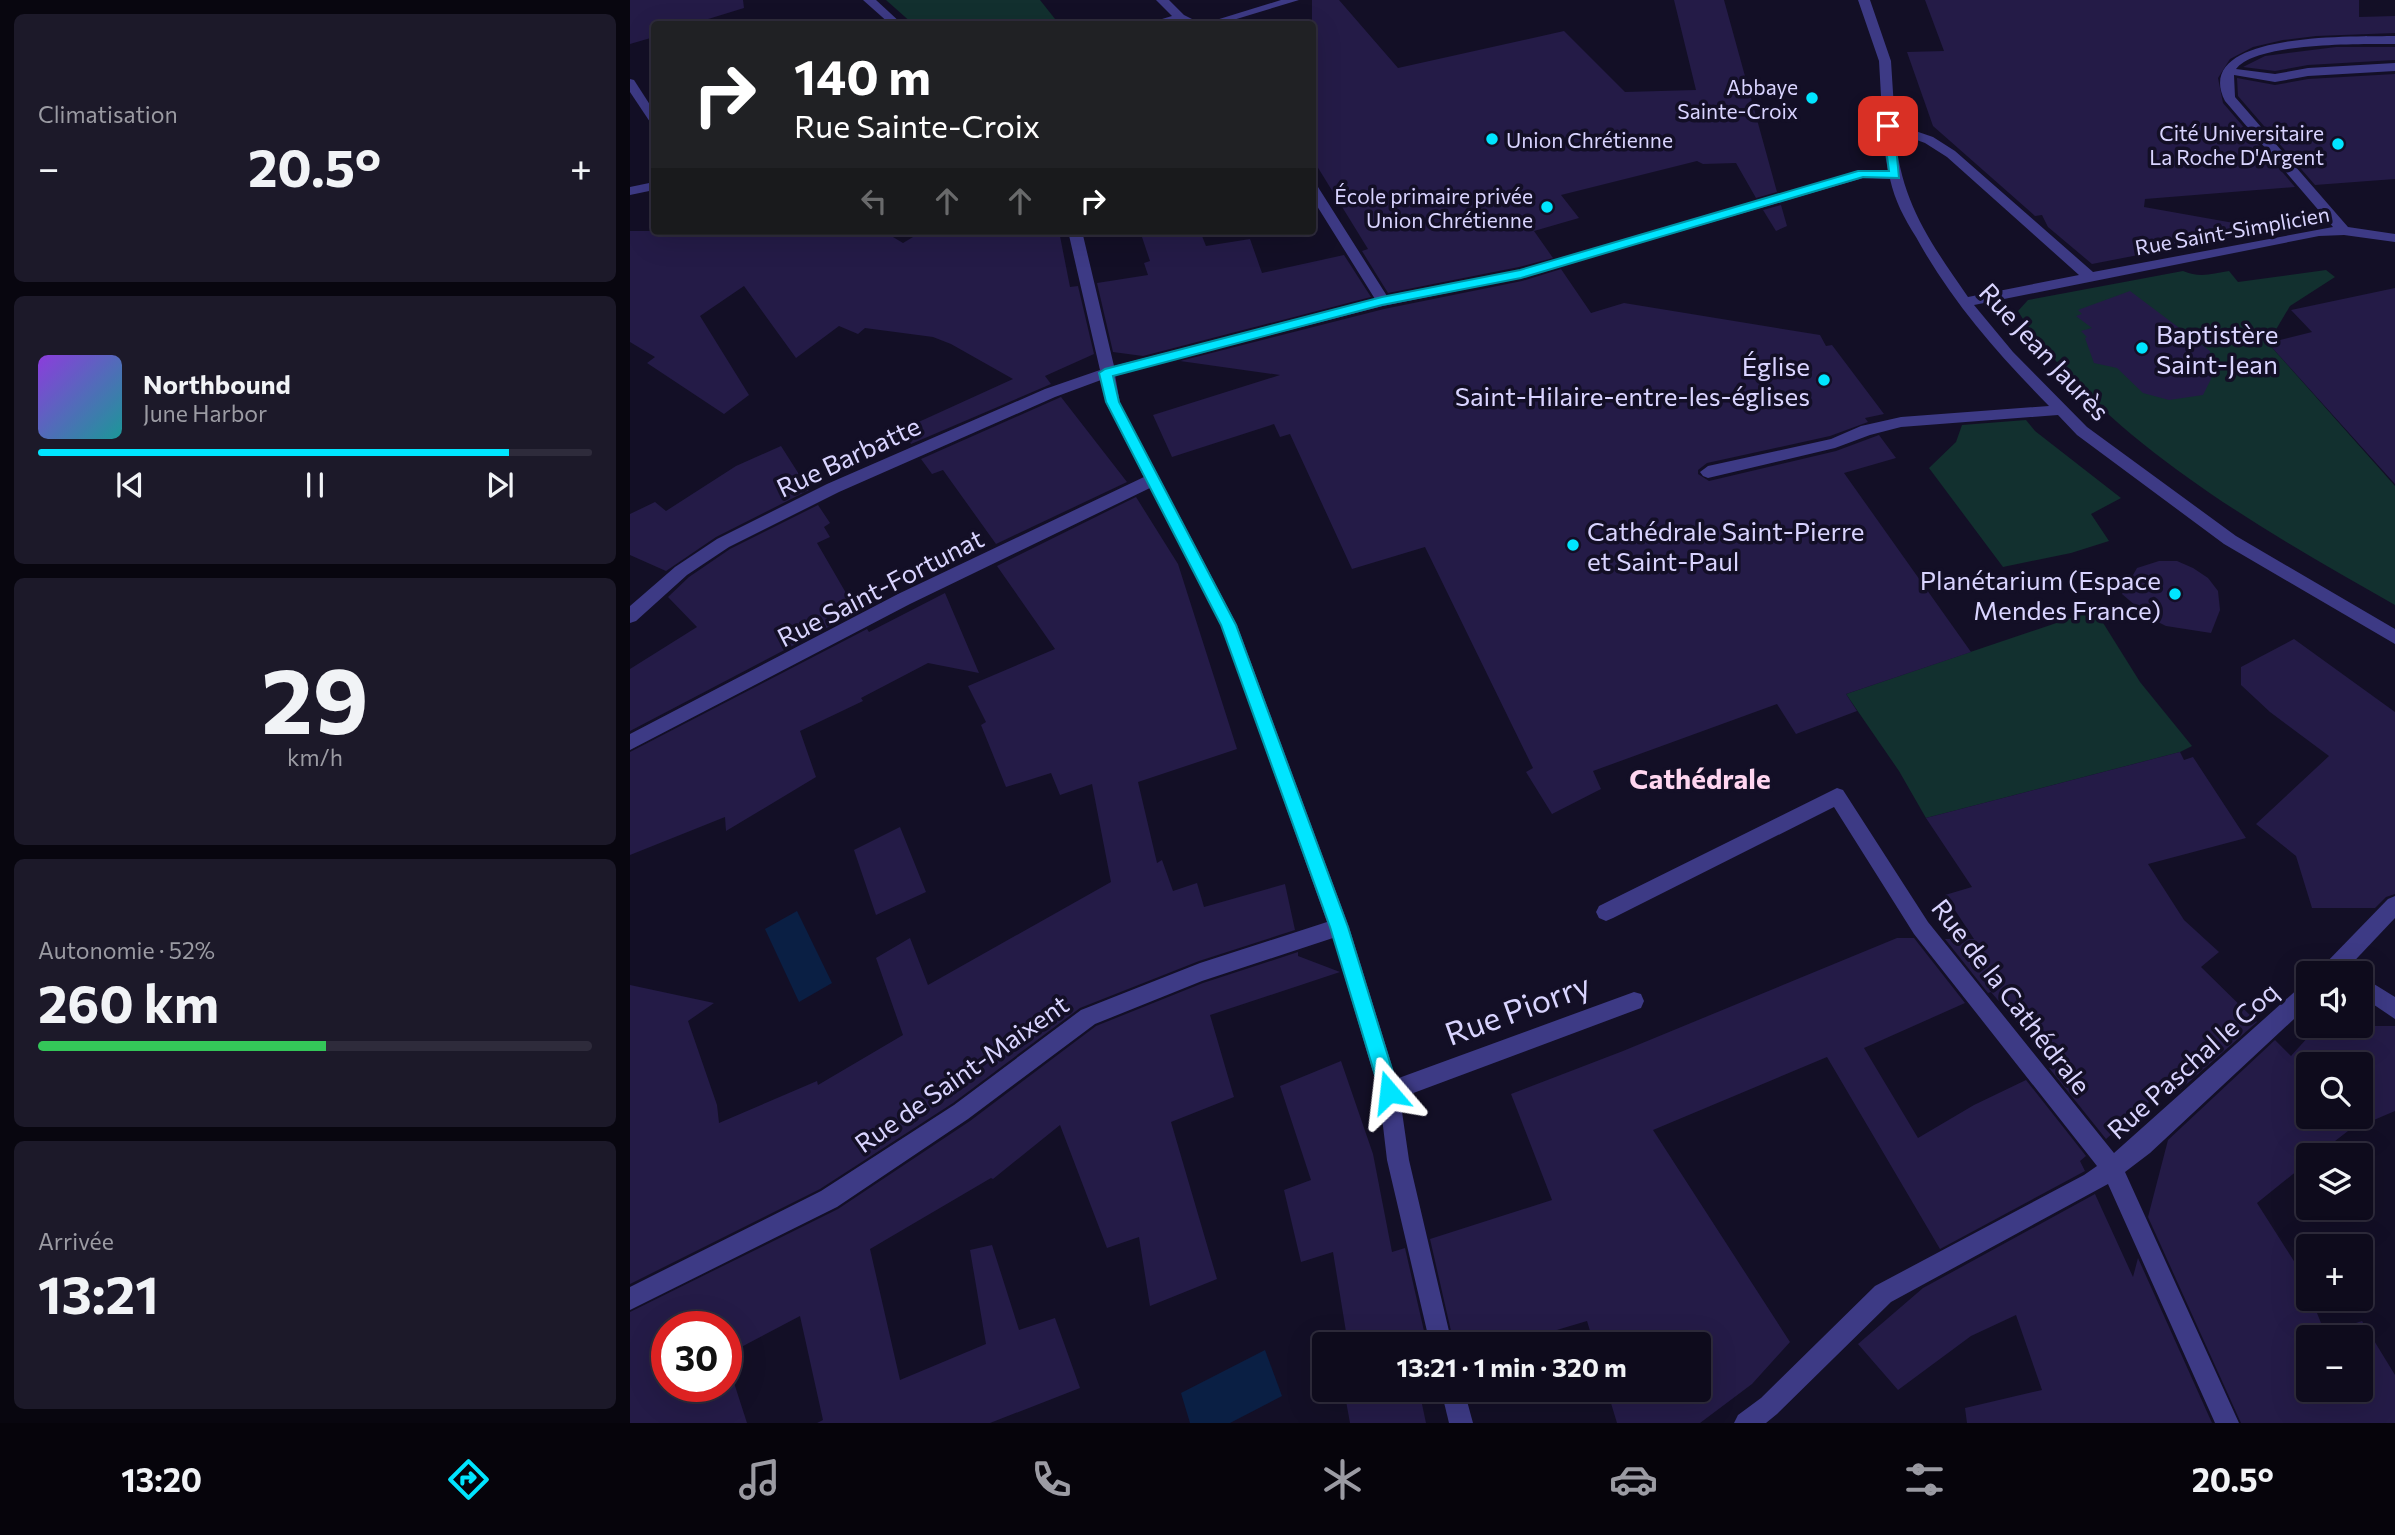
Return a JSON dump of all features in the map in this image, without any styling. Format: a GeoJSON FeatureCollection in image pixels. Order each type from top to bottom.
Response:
{"type":"FeatureCollection","features":[{"type":"Feature","properties":{"kind":"street"},"geometry":{"type":"LineString","coordinates":[[869,0],[892,21]]}},
{"type":"Feature","properties":{"kind":"street"},"geometry":{"type":"LineString","coordinates":[[1163,0],[1180,17],[1189,21]]}},
{"type":"Feature","properties":{"kind":"street"},"geometry":{"type":"LineString","coordinates":[[1220,21],[1293,0]]}},
{"type":"Feature","properties":{"kind":"street","name":"Rue Jean Jaurès"},"geometry":{"type":"LineString","coordinates":[[1864,0],[1885,61],[1888,126],[1895,175],[1907,214],[1964,302],[2008,355],[2082,431],[2230,540],[2395,637]]}},
{"type":"Feature","properties":{"kind":"street"},"geometry":{"type":"LineString","coordinates":[[1166,21],[1180,17]]}},
{"type":"Feature","properties":{"kind":"street"},"geometry":{"type":"LineString","coordinates":[[2229,71],[2240,59],[2293,45],[2395,40]]}},
{"type":"Feature","properties":{"kind":"street"},"geometry":{"type":"LineString","coordinates":[[2229,71],[2275,78],[2308,72],[2395,67]]}},
{"type":"Feature","properties":{"kind":"street","name":"Rue Saint-Simplicien"},"geometry":{"type":"LineString","coordinates":[[2229,71],[2229,98],[2344,231]]}},
{"type":"Feature","properties":{"kind":"street"},"geometry":{"type":"LineString","coordinates":[[630,83],[651,114]]}},
{"type":"Feature","properties":{"kind":"street"},"geometry":{"type":"LineString","coordinates":[[1888,126],[1929,140],[1951,154],[2091,277]]}},
{"type":"Feature","properties":{"kind":"street","name":"Rue Barbatte"},"geometry":{"type":"LineString","coordinates":[[630,616],[681,570],[723,543],[833,488],[1050,393],[1105,373],[1382,301],[1521,274],[1862,174],[1895,175]]}},
{"type":"Feature","properties":{"kind":"street"},"geometry":{"type":"LineString","coordinates":[[630,191],[651,187]]}},
{"type":"Feature","properties":{"kind":"street"},"geometry":{"type":"LineString","coordinates":[[1316,194],[1382,301]]}},
{"type":"Feature","properties":{"kind":"street"},"geometry":{"type":"LineString","coordinates":[[2344,231],[2395,238]]}},
{"type":"Feature","properties":{"kind":"street","name":"Rue Saint-Simplicien"},"geometry":{"type":"LineString","coordinates":[[1964,302],[2319,232],[2344,231]]}},
{"type":"Feature","properties":{"kind":"street"},"geometry":{"type":"LineString","coordinates":[[1077,235],[1113,402],[1229,625],[1339,927],[1389,1092],[1398,1160],[1438,1332]]}},
{"type":"Feature","properties":{"kind":"street"},"geometry":{"type":"LineString","coordinates":[[1708,472],[1835,443],[1866,430],[1901,422],[2061,410]]}},
{"type":"Feature","properties":{"kind":"street","name":"Rue Saint-Fortunat"},"geometry":{"type":"LineString","coordinates":[[630,743],[904,599],[1154,479]]}},
{"type":"Feature","properties":{"kind":"street","name":"Rue de la Cathédrale"},"geometry":{"type":"LineString","coordinates":[[1606,912],[1837,796],[1921,928],[2112,1168],[2227,1423]]}},
{"type":"Feature","properties":{"kind":"street"},"geometry":{"type":"LineString","coordinates":[[2345,961],[2395,905]]}},
{"type":"Feature","properties":{"kind":"street","name":"Rue de Saint-Maixent"},"geometry":{"type":"LineString","coordinates":[[630,1299],[829,1199],[961,1111],[1088,1017],[1200,972],[1339,927]]}},
{"type":"Feature","properties":{"kind":"street"},"geometry":{"type":"LineString","coordinates":[[2373,993],[2395,1009]]}},
{"type":"Feature","properties":{"kind":"street","name":"Rue Piorry"},"geometry":{"type":"LineString","coordinates":[[1389,1092],[1634,1001]]}},
{"type":"Feature","properties":{"kind":"street","name":"Rue Paschal le Coq"},"geometry":{"type":"LineString","coordinates":[[1746,1423],[1769,1406],[1884,1294],[2092,1183],[2142,1145],[2296,1004]]}},
{"type":"Feature","properties":{"kind":"street"},"geometry":{"type":"LineString","coordinates":[[1456,1402],[1461,1423]]}},
{"type":"Feature","properties":{"kind":"green space"},"geometry":{"type":"Polygon","coordinates":[[[886,0],[1040,0],[1057,21],[910,21],[886,0]]]}},
{"type":"Feature","properties":{"kind":"green space"},"geometry":{"type":"Polygon","coordinates":[[[2326,270],[2335,277],[2290,306],[2268,343],[2395,486],[2395,605],[2263,528],[2176,469],[2136,438],[2063,369],[2033,334],[2018,311],[2028,300],[2183,271],[2200,275],[2229,271],[2238,282],[2326,270]]]}},
{"type":"Feature","properties":{"kind":"green space"},"geometry":{"type":"Polygon","coordinates":[[[2026,420],[2035,431],[2121,498],[2091,514],[2109,541],[2071,553],[2003,567],[1929,468],[1956,442],[1962,425],[2026,420]]]}},
{"type":"Feature","properties":{"kind":"green space"},"geometry":{"type":"Polygon","coordinates":[[[2095,610],[2140,682],[2192,746],[2180,752],[1926,818],[1899,771],[1846,694],[2095,610]]]}},
{"type":"Feature","properties":{"kind":"water"},"geometry":{"type":"Polygon","coordinates":[[[797,911],[832,983],[799,1002],[765,929],[797,911]]]}},
{"type":"Feature","properties":{"kind":"water"},"geometry":{"type":"Polygon","coordinates":[[[1265,1350],[1282,1396],[1230,1423],[1190,1423],[1181,1393],[1265,1350]]]}},
{"type":"Feature","properties":{"kind":"building"},"geometry":{"type":"Polygon","coordinates":[[[630,0],[743,0],[744,8],[702,21],[651,21],[651,38],[630,44],[630,0]]]}},
{"type":"Feature","properties":{"kind":"building","name":"Union Chrétienne"},"geometry":{"type":"Polygon","coordinates":[[[1312,0],[1339,0],[1398,68],[1564,31],[1625,92],[1696,90],[1674,0],[1724,0],[1777,192],[1756,198],[1736,163],[1703,164],[1697,161],[1561,195],[1579,218],[1534,231],[1553,258],[1388,293],[1362,251],[1368,249],[1316,164],[1316,21],[1312,21],[1312,0]]]}},
{"type":"Feature","properties":{"kind":"building"},"geometry":{"type":"Polygon","coordinates":[[[1925,0],[2359,0],[2359,17],[2395,16],[2395,33],[2283,40],[2253,47],[2230,59],[2218,78],[2223,103],[2295,187],[2145,199],[2144,207],[2262,228],[2262,231],[2092,264],[2048,227],[2042,215],[2035,216],[1933,126],[1907,52],[1944,51],[1925,0]]]}},
{"type":"Feature","properties":{"kind":"building"},"geometry":{"type":"Polygon","coordinates":[[[2336,47],[2395,47],[2395,60],[2308,65],[2275,71],[2243,67],[2265,56],[2336,47]]]}},
{"type":"Feature","properties":{"kind":"building","name":"Cité Universitaire La Roche D'Argent"},"geometry":{"type":"Polygon","coordinates":[[[2395,74],[2395,179],[2315,185],[2238,96],[2237,78],[2275,85],[2308,79],[2395,74]]]}},
{"type":"Feature","properties":{"kind":"building"},"geometry":{"type":"Polygon","coordinates":[[[1781,205],[1787,226],[1776,231],[1763,210],[1781,205]]]}},
{"type":"Feature","properties":{"kind":"building"},"geometry":{"type":"Polygon","coordinates":[[[630,231],[651,231],[651,235],[890,235],[903,243],[916,235],[1060,235],[1070,287],[1078,286],[1094,354],[1045,376],[1051,384],[911,444],[901,430],[1013,379],[951,344],[933,337],[865,328],[858,334],[839,326],[796,358],[744,286],[700,316],[749,395],[724,414],[647,363],[655,357],[630,342],[630,231]]]}},
{"type":"Feature","properties":{"kind":"building"},"geometry":{"type":"Polygon","coordinates":[[[1141,235],[1202,235],[1206,246],[1250,239],[1262,273],[1344,255],[1371,297],[1143,356],[1113,352],[1097,283],[1148,275],[1144,263],[1150,261],[1141,235]]]}},
{"type":"Feature","properties":{"kind":"building","name":"Cathédrale Saint-Pierre et Saint-Paul"},"geometry":{"type":"Polygon","coordinates":[[[1561,269],[1591,313],[1624,303],[1820,335],[1826,346],[1832,345],[1884,414],[1865,418],[1868,422],[1830,436],[1707,463],[1698,470],[1698,474],[1709,481],[1836,451],[1879,435],[1896,458],[1844,473],[1971,652],[1846,694],[1857,711],[1796,734],[1777,704],[1593,771],[1601,789],[1552,814],[1526,772],[1533,768],[1425,547],[1352,569],[1290,434],[1280,437],[1274,424],[1172,457],[1153,415],[1280,375],[1180,361],[1384,309],[1522,281],[1561,269]]]}},
{"type":"Feature","properties":{"kind":"building"},"geometry":{"type":"Polygon","coordinates":[[[2395,288],[2395,484],[2268,343],[2312,332],[2291,310],[2395,288]]]}},
{"type":"Feature","properties":{"kind":"building","name":"Baptistère Saint-Jean"},"geometry":{"type":"Polygon","coordinates":[[[2130,291],[2210,351],[2211,379],[2203,395],[2169,400],[2143,393],[2117,368],[2094,363],[2085,338],[2087,337],[2081,331],[2092,328],[2076,316],[2082,314],[2078,310],[2130,291]]]}},
{"type":"Feature","properties":{"kind":"building"},"geometry":{"type":"Polygon","coordinates":[[[1061,397],[1127,482],[996,544],[943,470],[932,474],[921,459],[1061,397]]]}},
{"type":"Feature","properties":{"kind":"building"},"geometry":{"type":"Polygon","coordinates":[[[781,446],[809,490],[716,537],[666,571],[630,555],[630,514],[655,502],[666,511],[736,466],[781,446]]]}},
{"type":"Feature","properties":{"kind":"building"},"geometry":{"type":"Polygon","coordinates":[[[1136,497],[1178,564],[1237,749],[1138,782],[1157,863],[1162,860],[1173,891],[1197,883],[1204,907],[1285,884],[1295,930],[1199,961],[1080,1008],[953,1103],[820,1189],[630,1284],[630,985],[714,1003],[688,1021],[717,1105],[719,1123],[817,1081],[818,1085],[903,1035],[876,958],[910,938],[928,985],[1111,882],[1092,784],[1060,795],[1051,773],[1006,787],[981,725],[986,722],[968,686],[1055,649],[997,566],[1136,497]]]}},
{"type":"Feature","properties":{"kind":"building"},"geometry":{"type":"Polygon","coordinates":[[[818,505],[830,523],[824,527],[830,537],[817,543],[857,612],[630,731],[630,669],[697,627],[668,597],[689,577],[730,549],[818,505]]]}},
{"type":"Feature","properties":{"kind":"building","name":"Planétarium (Espace Mendes France)"},"geometry":{"type":"Polygon","coordinates":[[[2159,561],[2177,561],[2193,568],[2208,578],[2218,591],[2220,610],[2211,633],[2166,626],[2150,618],[2122,594],[2137,568],[2159,561]]]}},
{"type":"Feature","properties":{"kind":"building"},"geometry":{"type":"Polygon","coordinates":[[[945,593],[979,673],[928,663],[861,698],[863,701],[800,731],[816,777],[726,831],[725,817],[630,855],[630,752],[867,629],[869,632],[945,593]]]}},
{"type":"Feature","properties":{"kind":"building"},"geometry":{"type":"Polygon","coordinates":[[[2294,639],[2395,712],[2395,894],[2386,897],[2375,908],[2312,908],[2296,856],[2256,824],[2329,756],[2270,712],[2241,685],[2241,667],[2294,639]]]}},
{"type":"Feature","properties":{"kind":"building"},"geometry":{"type":"Polygon","coordinates":[[[2180,752],[2184,760],[2193,757],[2246,838],[2148,864],[2184,920],[2219,952],[2201,967],[2257,1022],[2180,1090],[2185,1071],[2106,1139],[2049,1068],[2054,1066],[1991,992],[1988,993],[1945,939],[1974,939],[1945,895],[1972,887],[1926,818],[2180,752]]]}},
{"type":"Feature","properties":{"kind":"building"},"geometry":{"type":"Polygon","coordinates":[[[900,827],[926,892],[876,915],[854,850],[900,827]]]}},
{"type":"Feature","properties":{"kind":"building"},"geometry":{"type":"Polygon","coordinates":[[[1897,938],[1914,938],[1965,1003],[1864,1048],[1918,1138],[1974,1105],[2026,1080],[2086,1156],[2080,1161],[2085,1171],[1940,1249],[1827,1057],[1653,1130],[1790,1342],[1752,1384],[1700,1423],[1617,1423],[1611,1402],[1711,1402],[1711,1332],[1590,1332],[1587,1321],[1550,1332],[1451,1332],[1430,1239],[1552,1200],[1511,1094],[1897,938]]]}},
{"type":"Feature","properties":{"kind":"building"},"geometry":{"type":"Polygon","coordinates":[[[1298,952],[1298,956],[1340,972],[1210,1015],[1234,1097],[1171,1122],[1217,1279],[1150,1306],[1139,1237],[1107,1248],[1060,1125],[993,1179],[870,1249],[900,1380],[986,1344],[970,1250],[992,1245],[1019,1330],[1055,1318],[1080,1388],[990,1423],[817,1423],[823,1420],[800,1316],[742,1347],[742,1311],[651,1311],[651,1402],[740,1402],[747,1423],[630,1423],[630,1312],[838,1209],[970,1121],[1096,1026],[1203,983],[1298,952]]]}},
{"type":"Feature","properties":{"kind":"building"},"geometry":{"type":"Polygon","coordinates":[[[2373,1026],[2395,1026],[2395,1111],[2373,1120],[2373,1052],[2296,1052],[2296,1129],[2353,1129],[2332,1143],[2296,1143],[2296,1172],[2257,1203],[2296,1264],[2296,1311],[2316,1311],[2322,1325],[2296,1325],[2296,1402],[2373,1402],[2373,1339],[2395,1375],[2395,1423],[2241,1423],[2148,1217],[2168,1140],[2275,1040],[2291,1056],[2307,1038],[2373,1038],[2373,1026]]]}},
{"type":"Feature","properties":{"kind":"building"},"geometry":{"type":"Polygon","coordinates":[[[1341,1061],[1373,1154],[1392,1252],[1405,1248],[1424,1332],[1346,1332],[1333,1252],[1301,1262],[1284,1190],[1311,1180],[1280,1086],[1341,1061]]]}},
{"type":"Feature","properties":{"kind":"building"},"geometry":{"type":"Polygon","coordinates":[[[2095,1194],[2133,1277],[2138,1258],[2212,1423],[1967,1423],[1965,1408],[2042,1390],[2016,1315],[1971,1336],[1898,1390],[1858,1344],[1923,1288],[2095,1194]]]}},
{"type":"Feature","properties":{"kind":"building"},"geometry":{"type":"Polygon","coordinates":[[[1346,1402],[1422,1402],[1426,1423],[1350,1423],[1346,1402]]]}},
{"type":"Feature","properties":{"kind":"place","name":"Abbaye Sainte-Croix"},"geometry":{"type":"Point","coordinates":[1812,98]}},
{"type":"Feature","properties":{"kind":"place","name":"Union Chrétienne"},"geometry":{"type":"Point","coordinates":[1492,139]}},
{"type":"Feature","properties":{"kind":"place","name":"Cité Universitaire La Roche D'Argent"},"geometry":{"type":"Point","coordinates":[2338,144]}},
{"type":"Feature","properties":{"kind":"place","name":"École primaire privée Union Chrétienne"},"geometry":{"type":"Point","coordinates":[1547,207]}},
{"type":"Feature","properties":{"kind":"place","name":"Baptistère Saint-Jean"},"geometry":{"type":"Point","coordinates":[2142,348]}},
{"type":"Feature","properties":{"kind":"place","name":"Église Saint-Hilaire-entre-les-églises"},"geometry":{"type":"Point","coordinates":[1824,380]}},
{"type":"Feature","properties":{"kind":"place","name":"Cathédrale Saint-Pierre et Saint-Paul"},"geometry":{"type":"Point","coordinates":[1573,545]}},
{"type":"Feature","properties":{"kind":"place","name":"Planétarium (Espace Mendes France)"},"geometry":{"type":"Point","coordinates":[2175,594]}},
{"type":"Feature","properties":{"kind":"district","name":"Cathédrale"},"geometry":{"type":"Point","coordinates":[1700,778]}},
{"type":"Feature","properties":{"kind":"route"},"geometry":{"type":"LineString","coordinates":[[1389,1092],[1339,927],[1229,625],[1113,402],[1105,373],[1382,301],[1521,274],[1862,174],[1895,175],[1888,126]]}}]}
